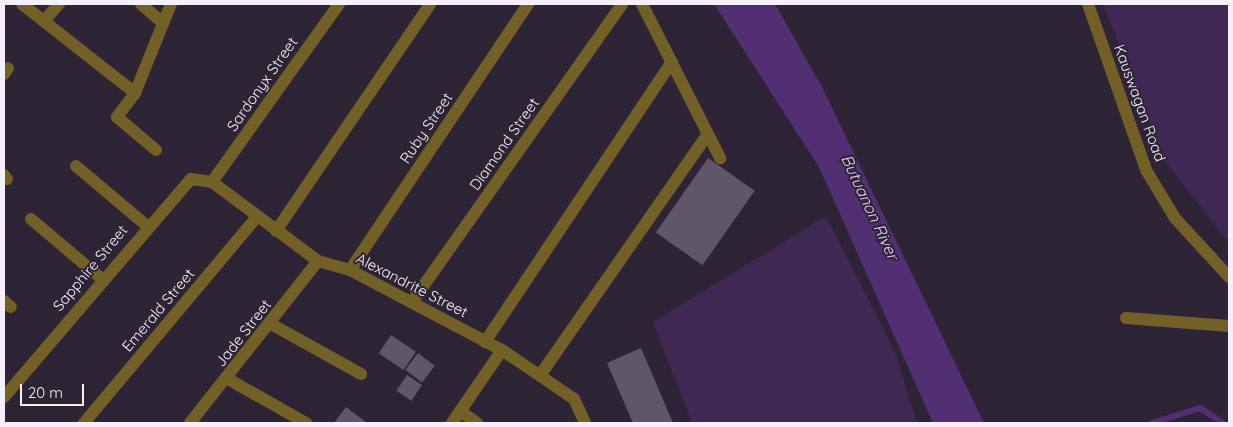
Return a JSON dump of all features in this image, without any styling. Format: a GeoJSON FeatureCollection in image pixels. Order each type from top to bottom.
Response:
{"type":"FeatureCollection","features":[{"type":"Feature","properties":{"kind":"street"},"geometry":{"type":"LineString","coordinates":[[22,4],[135,93]]}},
{"type":"Feature","properties":{"kind":"street"},"geometry":{"type":"LineString","coordinates":[[44,21],[58,4]]}},
{"type":"Feature","properties":{"kind":"street"},"geometry":{"type":"LineString","coordinates":[[141,4],[162,23]]}},
{"type":"Feature","properties":{"kind":"street"},"geometry":{"type":"LineString","coordinates":[[156,150],[117,117],[135,93],[171,4]]}},
{"type":"Feature","properties":{"kind":"street","name":"Sardonyx Street"},"geometry":{"type":"LineString","coordinates":[[212,182],[339,4]]}},
{"type":"Feature","properties":{"kind":"street"},"geometry":{"type":"LineString","coordinates":[[276,231],[430,4]]}},
{"type":"Feature","properties":{"kind":"street","name":"Ruby Street"},"geometry":{"type":"LineString","coordinates":[[350,270],[528,4]]}},
{"type":"Feature","properties":{"kind":"street","name":"Diamond Street"},"geometry":{"type":"LineString","coordinates":[[412,302],[622,4]]}},
{"type":"Feature","properties":{"kind":"street"},"geometry":{"type":"LineString","coordinates":[[642,4],[720,158]]}},
{"type":"Feature","properties":{"kind":"street","name":"Kauswagan Road"},"geometry":{"type":"LineString","coordinates":[[1088,4],[1146,170],[1175,218],[1207,258],[1229,277]]}},
{"type":"Feature","properties":{"kind":"street"},"geometry":{"type":"LineString","coordinates":[[485,342],[672,62]]}},
{"type":"Feature","properties":{"kind":"street"},"geometry":{"type":"LineString","coordinates":[[541,374],[708,134]]}},
{"type":"Feature","properties":{"kind":"street"},"geometry":{"type":"LineString","coordinates":[[76,166],[148,226]]}},
{"type":"Feature","properties":{"kind":"street","name":"Sapphire Street"},"geometry":{"type":"LineString","coordinates":[[4,397],[102,279],[191,179],[212,182]]}},
{"type":"Feature","properties":{"kind":"street","name":"Alexandrite Street"},"geometry":{"type":"LineString","coordinates":[[212,182],[318,261],[350,270],[502,350],[541,374],[574,398],[585,423]]}},
{"type":"Feature","properties":{"kind":"street","name":"Emerald Street"},"geometry":{"type":"LineString","coordinates":[[84,423],[257,217]]}},
{"type":"Feature","properties":{"kind":"street"},"geometry":{"type":"LineString","coordinates":[[31,220],[102,279]]}},
{"type":"Feature","properties":{"kind":"street","name":"Jade Street"},"geometry":{"type":"LineString","coordinates":[[190,423],[228,379],[318,261]]}},
{"type":"Feature","properties":{"kind":"street"},"geometry":{"type":"LineString","coordinates":[[1126,318],[1229,326]]}},
{"type":"Feature","properties":{"kind":"street"},"geometry":{"type":"LineString","coordinates":[[271,324],[361,374]]}},
{"type":"Feature","properties":{"kind":"street"},"geometry":{"type":"LineString","coordinates":[[452,423],[502,350]]}},
{"type":"Feature","properties":{"kind":"street"},"geometry":{"type":"LineString","coordinates":[[228,379],[306,423]]}},
{"type":"Feature","properties":{"kind":"street"},"geometry":{"type":"LineString","coordinates":[[460,412],[477,423]]}},
{"type":"Feature","properties":{"kind":"shaded area"},"geometry":{"type":"Polygon","coordinates":[[[1103,4],[1229,4],[1229,243],[1165,161],[1103,4]]]}},
{"type":"Feature","properties":{"kind":"shaded area"},"geometry":{"type":"Polygon","coordinates":[[[826,216],[895,352],[917,423],[692,423],[653,322],[826,216]]]}},
{"type":"Feature","properties":{"kind":"water","name":"Butuanon River"},"geometry":{"type":"Polygon","coordinates":[[[714,4],[775,4],[822,87],[984,423],[933,423],[819,167],[714,4]]]}},
{"type":"Feature","properties":{"kind":"building"},"geometry":{"type":"Polygon","coordinates":[[[708,158],[755,191],[702,265],[656,233],[708,158]]]}},
{"type":"Feature","properties":{"kind":"building"},"geometry":{"type":"Polygon","coordinates":[[[391,335],[416,352],[404,370],[379,353],[391,335]]]}},
{"type":"Feature","properties":{"kind":"building"},"geometry":{"type":"Polygon","coordinates":[[[641,348],[673,423],[633,423],[607,363],[641,348]]]}},
{"type":"Feature","properties":{"kind":"building"},"geometry":{"type":"Polygon","coordinates":[[[418,353],[435,366],[422,382],[405,370],[418,353]]]}},
{"type":"Feature","properties":{"kind":"building"},"geometry":{"type":"Polygon","coordinates":[[[407,375],[422,385],[411,401],[396,391],[407,375]]]}},
{"type":"Feature","properties":{"kind":"building"},"geometry":{"type":"Polygon","coordinates":[[[346,407],[367,423],[334,423],[346,407]]]}},
{"type":"Feature","properties":{"kind":"waterway"},"geometry":{"type":"LineString","coordinates":[[1152,423],[1200,408],[1223,423]]}}]}
